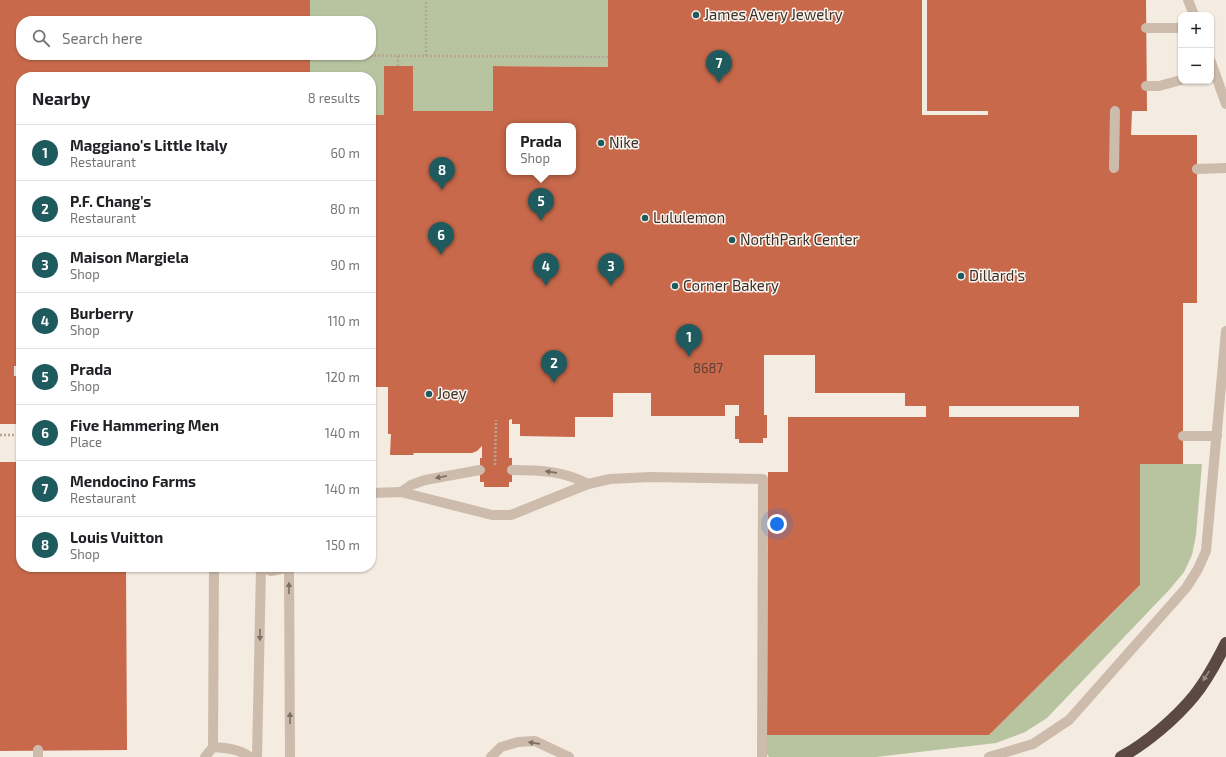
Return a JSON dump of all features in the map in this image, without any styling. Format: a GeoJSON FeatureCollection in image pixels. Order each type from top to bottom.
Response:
{"type":"FeatureCollection","features":[{"type":"Feature","properties":{"kind":"highway"},"geometry":{"type":"LineString","coordinates":[[1121,757],[1168,724],[1194,695],[1216,662],[1226,643]]}},
{"type":"Feature","properties":{"kind":"lane"},"geometry":{"type":"LineString","coordinates":[[1188,0],[1193,12]]}},
{"type":"Feature","properties":{"kind":"lane"},"geometry":{"type":"LineString","coordinates":[[1146,28],[1178,28]]}},
{"type":"Feature","properties":{"kind":"lane"},"geometry":{"type":"LineString","coordinates":[[1214,73],[1226,104]]}},
{"type":"Feature","properties":{"kind":"lane"},"geometry":{"type":"LineString","coordinates":[[1146,86],[1159,86],[1178,81]]}},
{"type":"Feature","properties":{"kind":"lane"},"geometry":{"type":"LineString","coordinates":[[1114,168],[1115,111]]}},
{"type":"Feature","properties":{"kind":"lane"},"geometry":{"type":"LineString","coordinates":[[1197,168],[1226,168]]}},
{"type":"Feature","properties":{"kind":"lane"},"geometry":{"type":"LineString","coordinates":[[989,757],[1033,744],[1068,720],[1186,588],[1198,569],[1206,551],[1226,331]]}},
{"type":"Feature","properties":{"kind":"lane"},"geometry":{"type":"LineString","coordinates":[[1183,436],[1217,436]]}},
{"type":"Feature","properties":{"kind":"lane"},"geometry":{"type":"LineString","coordinates":[[401,492],[411,485],[425,480],[480,470]]}},
{"type":"Feature","properties":{"kind":"lane"},"geometry":{"type":"LineString","coordinates":[[512,470],[553,472],[574,477],[588,484]]}},
{"type":"Feature","properties":{"kind":"lane"},"geometry":{"type":"LineString","coordinates":[[376,493],[401,492],[492,515],[511,515],[588,484],[610,479],[650,477],[762,479],[762,757]]}},
{"type":"Feature","properties":{"kind":"lane"},"geometry":{"type":"LineString","coordinates":[[205,757],[213,747],[214,572]]}},
{"type":"Feature","properties":{"kind":"lane"},"geometry":{"type":"LineString","coordinates":[[257,757],[261,572]]}},
{"type":"Feature","properties":{"kind":"lane"},"geometry":{"type":"LineString","coordinates":[[289,572],[290,757]]}},
{"type":"Feature","properties":{"kind":"lane"},"geometry":{"type":"LineString","coordinates":[[491,757],[501,747],[518,742],[535,742],[569,757]]}},
{"type":"Feature","properties":{"kind":"lane"},"geometry":{"type":"LineString","coordinates":[[213,747],[229,748],[244,753],[250,757]]}},
{"type":"Feature","properties":{"kind":"path"},"geometry":{"type":"LineString","coordinates":[[426,0],[426,56]]}},
{"type":"Feature","properties":{"kind":"path"},"geometry":{"type":"LineString","coordinates":[[376,56],[608,57]]}},
{"type":"Feature","properties":{"kind":"path"},"geometry":{"type":"LineString","coordinates":[[398,56],[398,66]]}},
{"type":"Feature","properties":{"kind":"path"},"geometry":{"type":"LineString","coordinates":[[495,470],[496,420]]}},
{"type":"Feature","properties":{"kind":"path"},"geometry":{"type":"LineString","coordinates":[[0,435],[16,435]]}},
{"type":"Feature","properties":{"kind":"green space"},"geometry":{"type":"Polygon","coordinates":[[[310,0],[608,0],[608,67],[493,66],[493,111],[413,111],[413,66],[384,66],[384,115],[376,115],[376,72],[310,72],[310,60],[376,60],[376,16],[310,16],[310,0]]]}},
{"type":"Feature","properties":{"kind":"green space"},"geometry":{"type":"Polygon","coordinates":[[[1140,464],[1202,464],[1196,535],[1192,555],[1184,572],[1170,589],[1047,718],[1025,732],[996,743],[876,757],[769,757],[767,754],[767,735],[989,735],[1140,585],[1140,464]]]}},
{"type":"Feature","properties":{"kind":"building"},"geometry":{"type":"Polygon","coordinates":[[[0,0],[310,0],[310,16],[16,16],[16,60],[310,60],[310,72],[16,72],[16,366],[14,366],[14,376],[16,376],[16,424],[0,424],[0,0]]]}},
{"type":"Feature","properties":{"kind":"building","name":"NorthPark Center"},"geometry":{"type":"Polygon","coordinates":[[[608,0],[922,0],[922,115],[988,115],[988,111],[927,111],[927,0],[1146,0],[1147,111],[1132,111],[1131,135],[1197,135],[1197,303],[1183,303],[1183,464],[1140,464],[1140,585],[989,735],[767,735],[768,472],[788,472],[788,417],[926,417],[926,406],[905,406],[905,393],[815,393],[815,355],[764,355],[764,415],[767,415],[767,438],[763,438],[763,443],[739,443],[739,439],[735,439],[735,416],[739,416],[739,405],[725,405],[725,416],[651,416],[651,393],[613,393],[613,417],[575,417],[575,437],[520,436],[520,424],[512,424],[512,419],[509,420],[509,458],[512,458],[512,482],[509,482],[509,487],[484,487],[484,482],[480,482],[480,458],[482,458],[482,446],[477,451],[472,453],[413,453],[414,455],[390,455],[391,434],[388,434],[388,387],[376,387],[376,115],[384,115],[384,66],[413,66],[413,111],[493,111],[493,66],[608,67],[608,0]],[[949,406],[949,417],[1079,417],[1079,406],[949,406]]]}},
{"type":"Feature","properties":{"kind":"building"},"geometry":{"type":"Polygon","coordinates":[[[0,462],[16,462],[16,572],[126,572],[127,750],[0,751],[0,462]]]}},
{"type":"Feature","properties":{"kind":"place","name":"James Avery Jewelry"},"geometry":{"type":"Point","coordinates":[696,15]}},
{"type":"Feature","properties":{"kind":"place","name":"Mendocino Farms"},"geometry":{"type":"Point","coordinates":[719,83]}},
{"type":"Feature","properties":{"kind":"place","name":"Nike"},"geometry":{"type":"Point","coordinates":[601,143]}},
{"type":"Feature","properties":{"kind":"place","name":"Louis Vuitton"},"geometry":{"type":"Point","coordinates":[442,190]}},
{"type":"Feature","properties":{"kind":"place","name":"Lululemon"},"geometry":{"type":"Point","coordinates":[645,218]}},
{"type":"Feature","properties":{"kind":"place","name":"Prada"},"geometry":{"type":"Point","coordinates":[541,221]}},
{"type":"Feature","properties":{"kind":"place","name":"NorthPark Center"},"geometry":{"type":"Point","coordinates":[732,240]}},
{"type":"Feature","properties":{"kind":"place","name":"Five Hammering Men"},"geometry":{"type":"Point","coordinates":[441,255]}},
{"type":"Feature","properties":{"kind":"place","name":"Dillard's"},"geometry":{"type":"Point","coordinates":[961,276]}},
{"type":"Feature","properties":{"kind":"place","name":"Burberry"},"geometry":{"type":"Point","coordinates":[546,286]}},
{"type":"Feature","properties":{"kind":"place","name":"Maison Margiela"},"geometry":{"type":"Point","coordinates":[611,286]}},
{"type":"Feature","properties":{"kind":"place","name":"Corner Bakery"},"geometry":{"type":"Point","coordinates":[675,286]}},
{"type":"Feature","properties":{"kind":"place","name":"Maggiano's Little Italy"},"geometry":{"type":"Point","coordinates":[689,357]}},
{"type":"Feature","properties":{"kind":"place","name":"P.F. Chang's"},"geometry":{"type":"Point","coordinates":[554,383]}},
{"type":"Feature","properties":{"kind":"place","name":"Joey"},"geometry":{"type":"Point","coordinates":[429,394]}}]}
